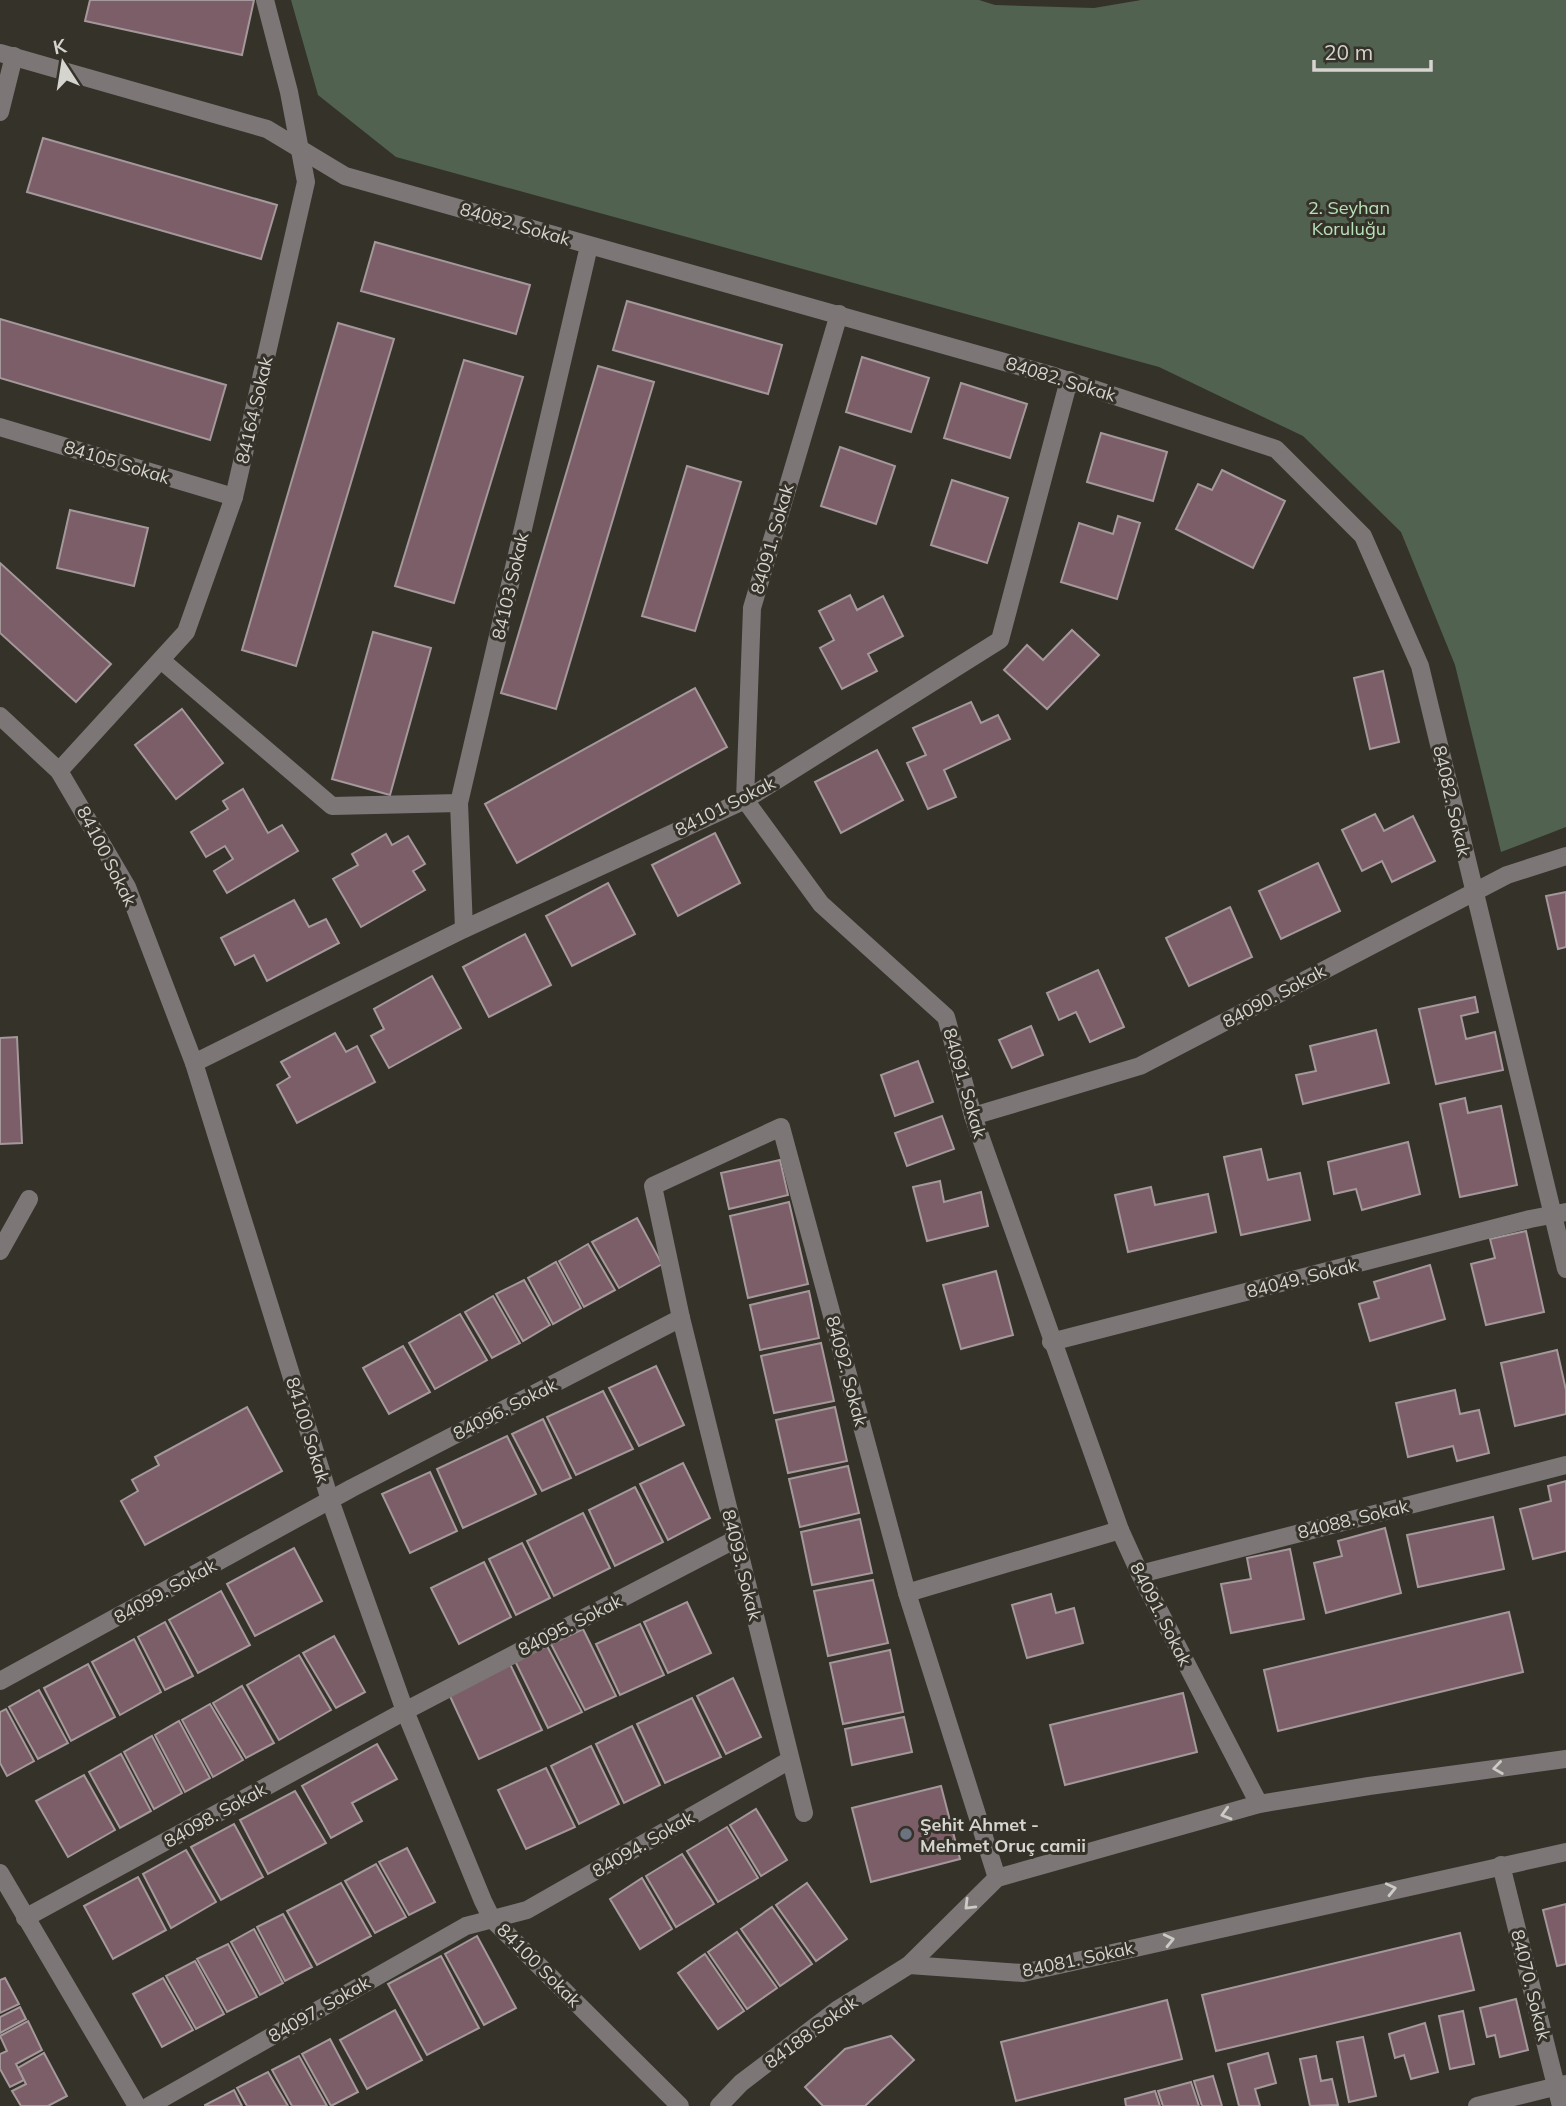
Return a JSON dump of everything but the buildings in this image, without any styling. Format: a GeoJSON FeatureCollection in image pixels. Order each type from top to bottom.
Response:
{"type":"FeatureCollection","features":[{"type":"Feature","properties":{"kind":"street","name":"84164 Sokak"},"geometry":{"type":"LineString","coordinates":[[59,771],[186,632],[234,497],[306,182],[289,92],[265,0]]}},
{"type":"Feature","properties":{"kind":"street","name":"84082. Sokak"},"geometry":{"type":"LineString","coordinates":[[7,55],[267,129],[345,176],[1069,380],[1276,449],[1363,536],[1420,666],[1474,892],[1559,1214],[1566,1269]]}},
{"type":"Feature","properties":{"kind":"street"},"geometry":{"type":"LineString","coordinates":[[0,112],[7,55]]}},
{"type":"Feature","properties":{"kind":"street","name":"84103 Sokak"},"geometry":{"type":"LineString","coordinates":[[464,929],[459,803],[589,246]]}},
{"type":"Feature","properties":{"kind":"street","name":"84091. Sokak"},"geometry":{"type":"LineString","coordinates":[[839,314],[752,608],[745,800],[821,904],[946,1017],[973,1115],[1051,1342],[1120,1530],[1259,1804]]}},
{"type":"Feature","properties":{"kind":"street","name":"84101 Sokak"},"geometry":{"type":"LineString","coordinates":[[194,1063],[464,929],[745,800],[1000,640],[1069,380]]}},
{"type":"Feature","properties":{"kind":"street","name":"84105 Sokak"},"geometry":{"type":"LineString","coordinates":[[0,427],[234,497]]}},
{"type":"Feature","properties":{"kind":"street"},"geometry":{"type":"LineString","coordinates":[[161,660],[332,806],[459,803]]}},
{"type":"Feature","properties":{"kind":"street","name":"84100 Sokak"},"geometry":{"type":"LineString","coordinates":[[0,716],[59,771],[127,887],[194,1063],[330,1500],[405,1711],[492,1919],[680,2106]]}},
{"type":"Feature","properties":{"kind":"street","name":"84090. Sokak"},"geometry":{"type":"LineString","coordinates":[[973,1115],[1140,1066],[1507,875],[1566,856]]}},
{"type":"Feature","properties":{"kind":"street","name":"84092. Sokak"},"geometry":{"type":"LineString","coordinates":[[681,1318],[653,1186],[781,1127],[907,1593],[997,1878]]}},
{"type":"Feature","properties":{"kind":"street"},"geometry":{"type":"LineString","coordinates":[[0,1251],[29,1199]]}},
{"type":"Feature","properties":{"kind":"street","name":"84049. Sokak"},"geometry":{"type":"LineString","coordinates":[[1051,1342],[1559,1214]]}},
{"type":"Feature","properties":{"kind":"street","name":"84096. Sokak"},"geometry":{"type":"LineString","coordinates":[[330,1500],[681,1318]]}},
{"type":"Feature","properties":{"kind":"street","name":"84093. Sokak"},"geometry":{"type":"LineString","coordinates":[[681,1318],[804,1813]]}},
{"type":"Feature","properties":{"kind":"street","name":"84088. Sokak"},"geometry":{"type":"LineString","coordinates":[[1140,1574],[1566,1465]]}},
{"type":"Feature","properties":{"kind":"street","name":"84099. Sokak"},"geometry":{"type":"LineString","coordinates":[[0,1681],[330,1500]]}},
{"type":"Feature","properties":{"kind":"street"},"geometry":{"type":"LineString","coordinates":[[907,1593],[1120,1530]]}},
{"type":"Feature","properties":{"kind":"street","name":"84095. Sokak"},"geometry":{"type":"LineString","coordinates":[[405,1711],[736,1539]]}},
{"type":"Feature","properties":{"kind":"street","name":"84098. Sokak"},"geometry":{"type":"LineString","coordinates":[[25,1918],[405,1711]]}},
{"type":"Feature","properties":{"kind":"street"},"geometry":{"type":"LineString","coordinates":[[909,1965],[997,1878],[1259,1804],[1566,1759]]}},
{"type":"Feature","properties":{"kind":"street","name":"84094. Sokak"},"geometry":{"type":"LineString","coordinates":[[492,1919],[527,1910],[790,1760]]}},
{"type":"Feature","properties":{"kind":"street","name":"84081. Sokak"},"geometry":{"type":"LineString","coordinates":[[909,1965],[1023,1973],[1501,1864],[1566,1852]]}},
{"type":"Feature","properties":{"kind":"street","name":"84070. Sokak"},"geometry":{"type":"LineString","coordinates":[[1501,1864],[1562,2085],[1561,2106]]}},
{"type":"Feature","properties":{"kind":"street"},"geometry":{"type":"LineString","coordinates":[[0,1873],[137,2106]]}},
{"type":"Feature","properties":{"kind":"street","name":"84097. Sokak"},"geometry":{"type":"LineString","coordinates":[[149,2106],[466,1926],[492,1919]]}},
{"type":"Feature","properties":{"kind":"street","name":"84188 Sokak"},"geometry":{"type":"LineString","coordinates":[[719,2106],[741,2083],[837,2010],[909,1965]]}},
{"type":"Feature","properties":{"kind":"street"},"geometry":{"type":"LineString","coordinates":[[1477,2106],[1562,2085]]}},
{"type":"Feature","properties":{"kind":"green space","name":"2. Seyhan Koruluğu"},"geometry":{"type":"Polygon","coordinates":[[[291,0],[979,0],[995,5],[1094,8],[1141,0],[1566,0],[1566,827],[1501,852],[1455,665],[1401,532],[1303,436],[1159,367],[396,157],[318,95],[291,0]]]}},
{"type":"Feature","properties":{"kind":"place","name":"Şehit Ahmet - Mehmet Oruç camii"},"geometry":{"type":"Point","coordinates":[906,1834]}}]}
